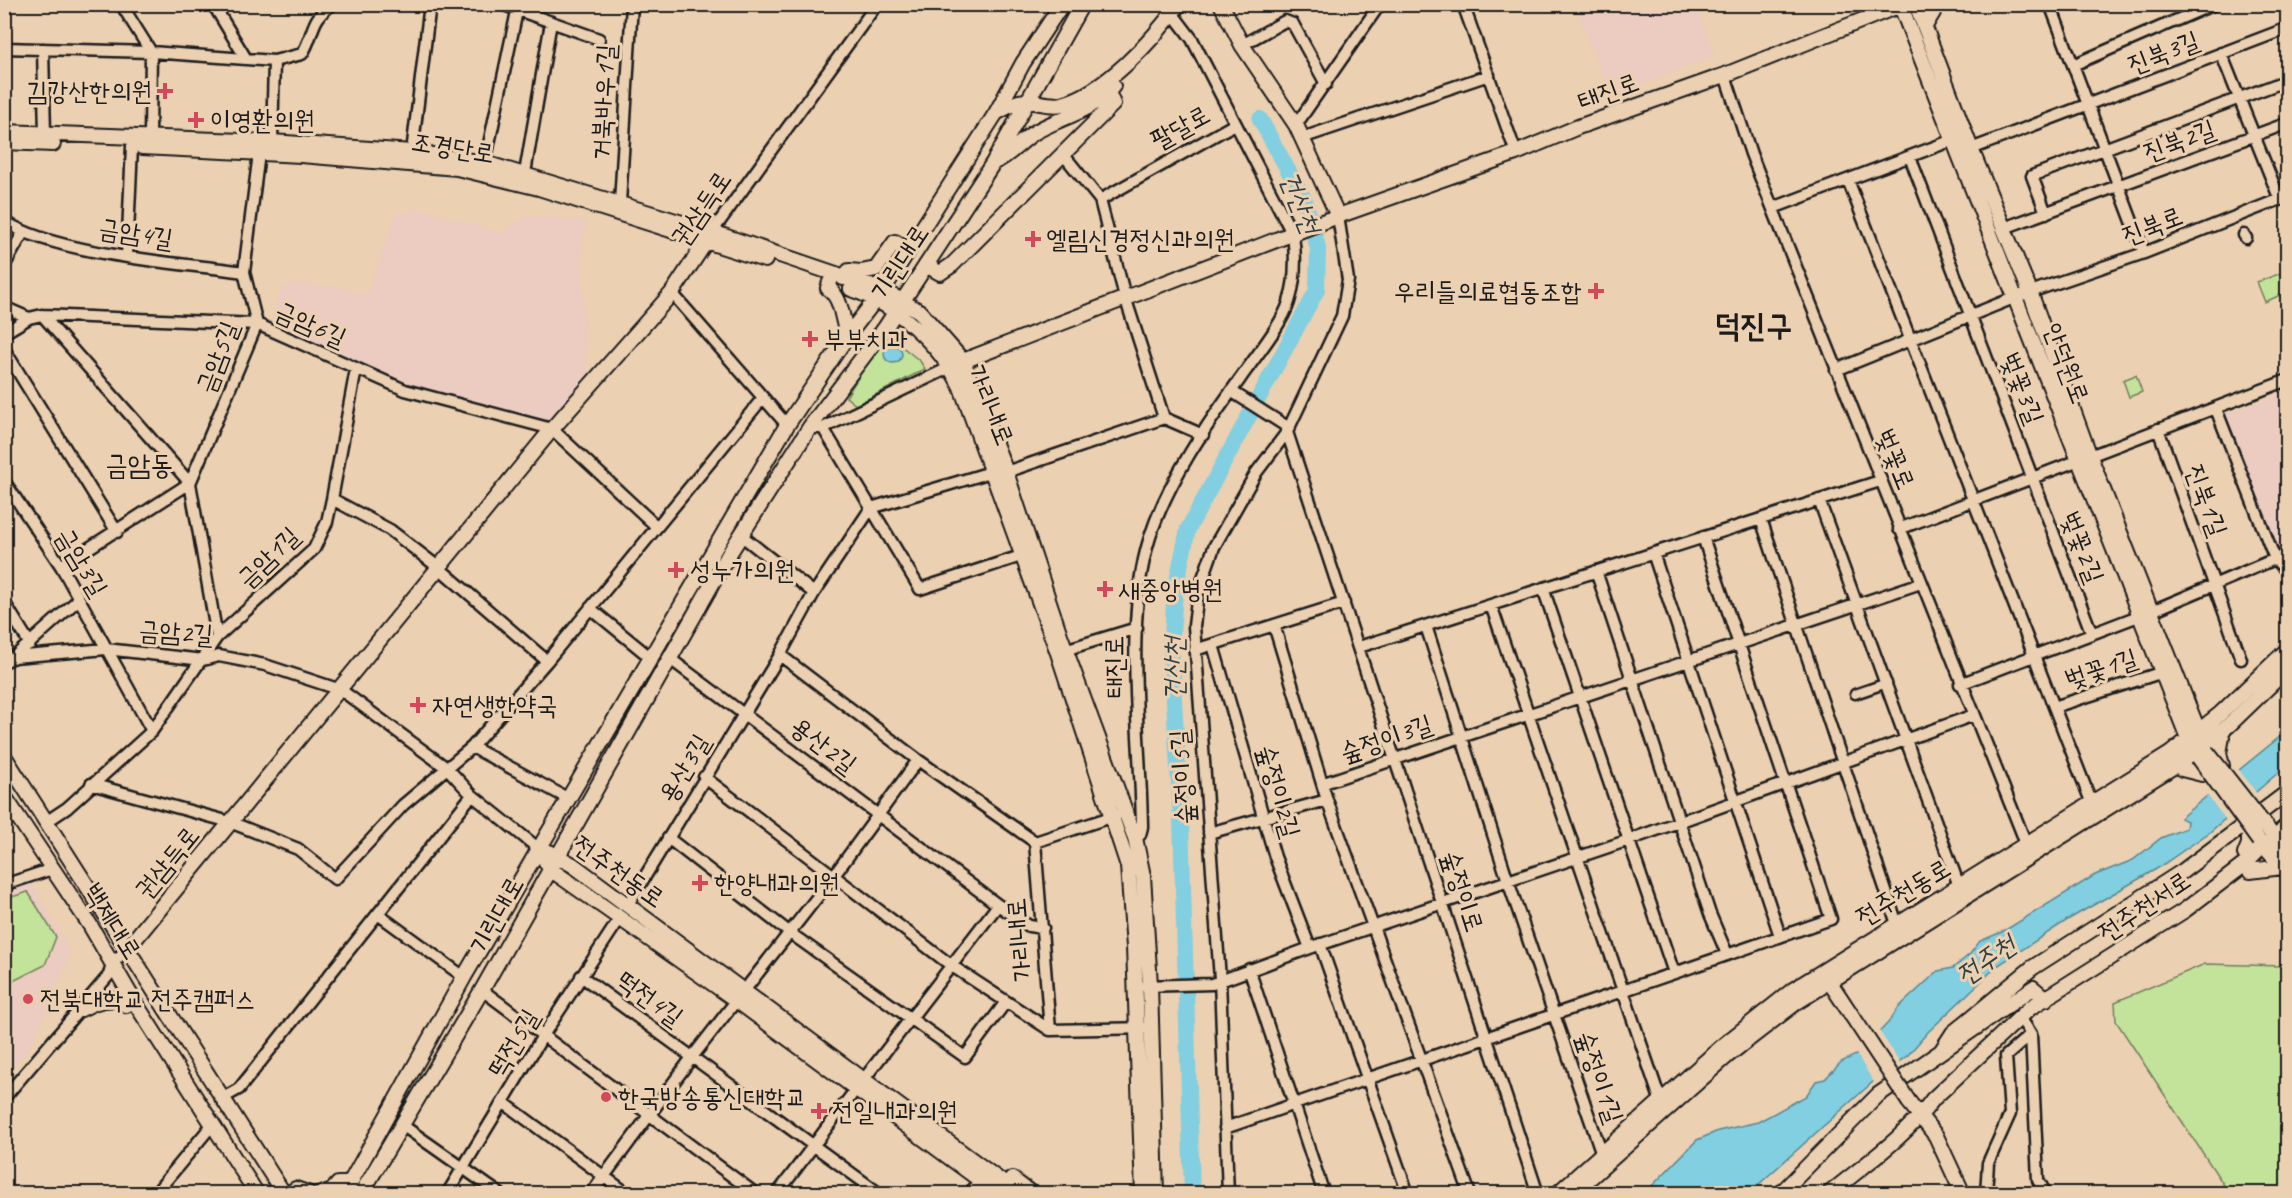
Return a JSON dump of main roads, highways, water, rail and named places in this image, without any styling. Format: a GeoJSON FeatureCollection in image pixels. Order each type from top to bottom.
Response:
{"type":"FeatureCollection","features":[{"type":"Feature","properties":{"kind":"water"},"geometry":{"type":"Polygon","coordinates":[[[893,345],[901,350],[902,354],[897,362],[893,363],[885,358],[884,354],[889,346],[893,345]]]}},
{"type":"Feature","properties":{"kind":"water","name":"전주천"},"geometry":{"type":"Polygon","coordinates":[[[2287,731],[2287,765],[2210,832],[2158,868],[2069,919],[1997,966],[1928,1032],[1908,1055],[1875,1080],[1749,1193],[1644,1194],[1697,1140],[1718,1131],[1758,1122],[1806,1096],[1816,1081],[1825,1079],[1841,1062],[1858,1054],[1888,1023],[1899,1007],[1938,971],[1953,968],[1970,954],[1980,941],[2004,931],[2095,875],[2133,860],[2161,838],[2186,828],[2187,821],[2180,818],[2287,731]]]}},
{"type":"Feature","properties":{"kind":"waterway","name":"건산천"},"geometry":{"type":"LineString","coordinates":[[1192,1194],[1181,819],[1171,650],[1175,591],[1188,529],[1317,290],[1318,248],[1305,201],[1260,119]]}},
{"type":"Feature","properties":{"kind":"place","name":"김강산한의원"},"geometry":{"type":"Point","coordinates":[165,91]}},
{"type":"Feature","properties":{"kind":"place","name":"이영환의원"},"geometry":{"type":"Point","coordinates":[196,120]}},
{"type":"Feature","properties":{"kind":"place","name":"엘림신경정신과의원"},"geometry":{"type":"Point","coordinates":[1033,239]}},
{"type":"Feature","properties":{"kind":"place","name":"우리들의료협동조합"},"geometry":{"type":"Point","coordinates":[1596,291]}},
{"type":"Feature","properties":{"kind":"place","name":"부부치과"},"geometry":{"type":"Point","coordinates":[810,339]}},
{"type":"Feature","properties":{"kind":"place","name":"성누가의원"},"geometry":{"type":"Point","coordinates":[676,570]}},
{"type":"Feature","properties":{"kind":"place","name":"새중앙병원"},"geometry":{"type":"Point","coordinates":[1105,589]}},
{"type":"Feature","properties":{"kind":"place","name":"자연생한약국"},"geometry":{"type":"Point","coordinates":[418,705]}},
{"type":"Feature","properties":{"kind":"place","name":"한양내과의원"},"geometry":{"type":"Point","coordinates":[700,883]}},
{"type":"Feature","properties":{"kind":"place","name":"전북대학교 전주캠퍼스"},"geometry":{"type":"Point","coordinates":[28,999]}},
{"type":"Feature","properties":{"kind":"place","name":"한국방송통신대학교"},"geometry":{"type":"Point","coordinates":[606,1097]}},
{"type":"Feature","properties":{"kind":"place","name":"전일내과의원"},"geometry":{"type":"Point","coordinates":[819,1111]}},
{"type":"Feature","properties":{"kind":"district","name":"덕진구"},"geometry":{"type":"Point","coordinates":[1753,325]}},
{"type":"Feature","properties":{"kind":"district","name":"금암동"},"geometry":{"type":"Point","coordinates":[139,464]}}]}
